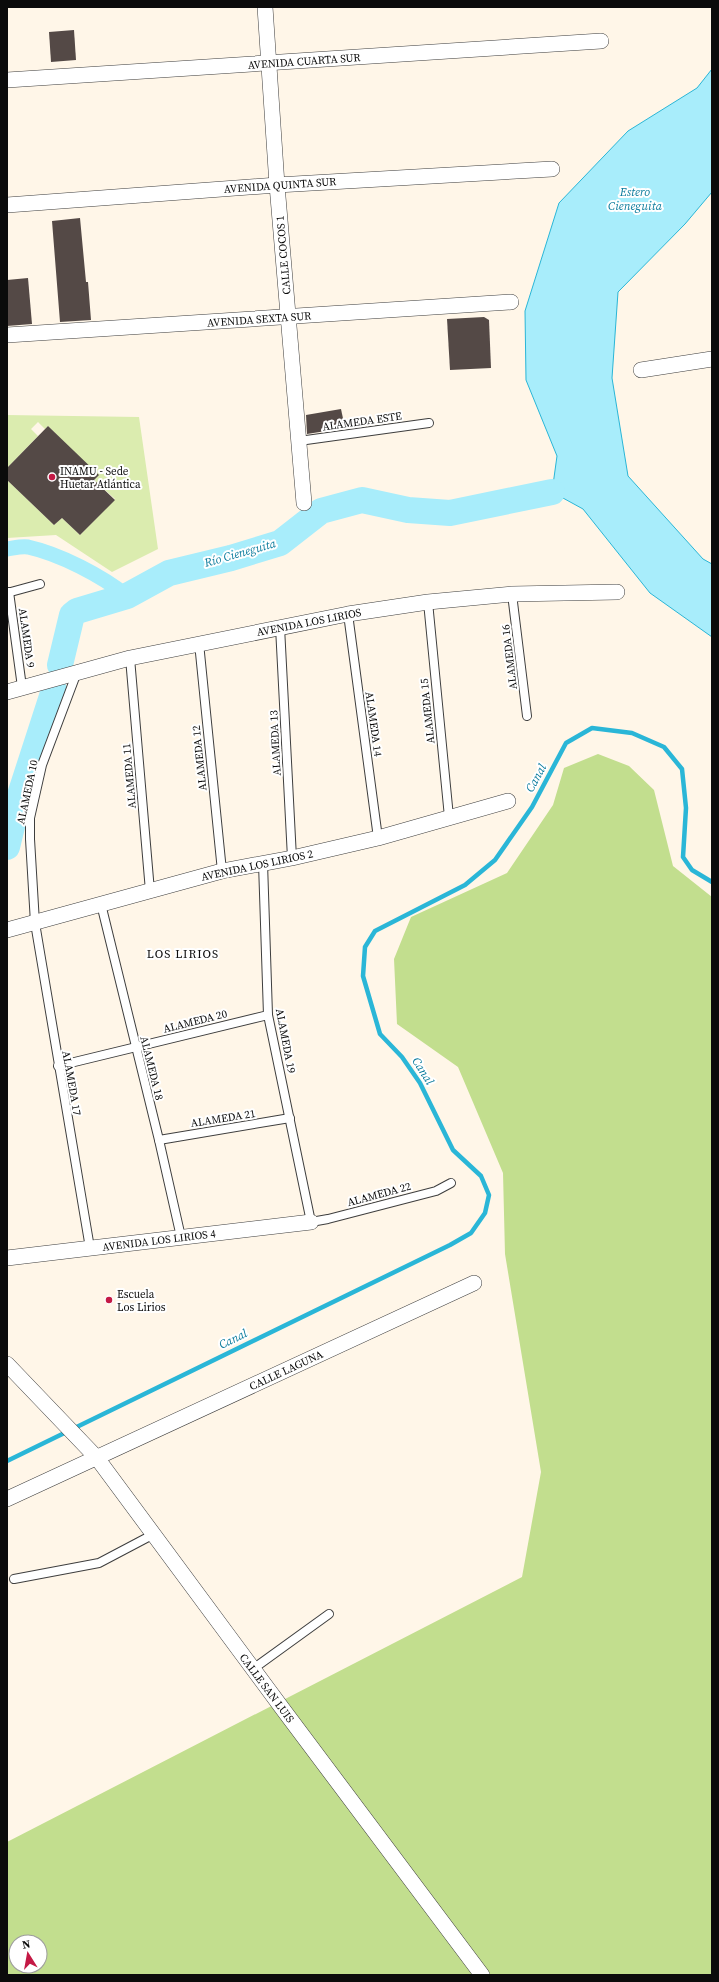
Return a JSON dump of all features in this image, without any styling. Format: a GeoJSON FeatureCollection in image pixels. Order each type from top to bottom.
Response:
{"type":"FeatureCollection","features":[{"type":"Feature","properties":{"kind":"street","name":"CALLE COCOS 1"},"geometry":{"type":"LineString","coordinates":[[265,7],[277,185],[304,503]]}},
{"type":"Feature","properties":{"kind":"street","name":"AVENIDA CUARTA SUR"},"geometry":{"type":"LineString","coordinates":[[7,80],[601,42]]}},
{"type":"Feature","properties":{"kind":"street","name":"AVENIDA QUINTA SUR"},"geometry":{"type":"LineString","coordinates":[[7,205],[277,185],[552,170]]}},
{"type":"Feature","properties":{"kind":"street","name":"AVENIDA SEXTA SUR"},"geometry":{"type":"LineString","coordinates":[[7,335],[511,302]]}},
{"type":"Feature","properties":{"kind":"street"},"geometry":{"type":"LineString","coordinates":[[640,370],[712,359]]}},
{"type":"Feature","properties":{"kind":"street","name":"AVENIDA LOS LIRIOS"},"geometry":{"type":"LineString","coordinates":[[7,692],[130,658],[348,614],[428,602],[512,594],[617,592]]}},
{"type":"Feature","properties":{"kind":"street","name":"AVENIDA LOS LIRIOS 2"},"geometry":{"type":"LineString","coordinates":[[7,930],[222,871],[292,858],[378,838],[508,801]]}},
{"type":"Feature","properties":{"kind":"street","name":"AVENIDA LOS LIRIOS 4"},"geometry":{"type":"LineString","coordinates":[[7,1258],[310,1222]]}},
{"type":"Feature","properties":{"kind":"street","name":"CALLE LAGUNA"},"geometry":{"type":"LineString","coordinates":[[7,1499],[474,1283]]}},
{"type":"Feature","properties":{"kind":"street","name":"CALLE SAN LUIS"},"geometry":{"type":"LineString","coordinates":[[7,1364],[97,1458],[482,1975]]}},
{"type":"Feature","properties":{"kind":"lane","name":"ALAMEDA ESTE"},"geometry":{"type":"LineString","coordinates":[[299,441],[428,423]]}},
{"type":"Feature","properties":{"kind":"lane"},"geometry":{"type":"LineString","coordinates":[[8,593],[40,584]]}},
{"type":"Feature","properties":{"kind":"lane","name":"ALAMEDA 9"},"geometry":{"type":"LineString","coordinates":[[8,593],[22,688]]}},
{"type":"Feature","properties":{"kind":"lane","name":"ALAMEDA 16"},"geometry":{"type":"LineString","coordinates":[[512,594],[527,716]]}},
{"type":"Feature","properties":{"kind":"lane","name":"ALAMEDA 15"},"geometry":{"type":"LineString","coordinates":[[428,602],[448,818]]}},
{"type":"Feature","properties":{"kind":"lane","name":"ALAMEDA 14"},"geometry":{"type":"LineString","coordinates":[[348,614],[378,838]]}},
{"type":"Feature","properties":{"kind":"lane","name":"ALAMEDA 13"},"geometry":{"type":"LineString","coordinates":[[280,627],[292,858]]}},
{"type":"Feature","properties":{"kind":"lane","name":"ALAMEDA 12"},"geometry":{"type":"LineString","coordinates":[[199,643],[222,871]]}},
{"type":"Feature","properties":{"kind":"lane","name":"ALAMEDA 11"},"geometry":{"type":"LineString","coordinates":[[130,658],[150,891]]}},
{"type":"Feature","properties":{"kind":"lane","name":"ALAMEDA 10"},"geometry":{"type":"LineString","coordinates":[[35,923],[30,818],[42,764],[77,672]]}},
{"type":"Feature","properties":{"kind":"lane","name":"ALAMEDA 19"},"geometry":{"type":"LineString","coordinates":[[263,863],[268,1015],[310,1222]]}},
{"type":"Feature","properties":{"kind":"lane","name":"ALAMEDA 18"},"geometry":{"type":"LineString","coordinates":[[101,904],[159,1140],[181,1237]]}},
{"type":"Feature","properties":{"kind":"lane","name":"ALAMEDA 17"},"geometry":{"type":"LineString","coordinates":[[35,923],[90,1248]]}},
{"type":"Feature","properties":{"kind":"lane","name":"ALAMEDA 20"},"geometry":{"type":"LineString","coordinates":[[58,1066],[268,1015]]}},
{"type":"Feature","properties":{"kind":"lane","name":"ALAMEDA 21"},"geometry":{"type":"LineString","coordinates":[[159,1140],[290,1118]]}},
{"type":"Feature","properties":{"kind":"lane","name":"ALAMEDA 22"},"geometry":{"type":"LineString","coordinates":[[310,1222],[328,1219],[436,1191],[450,1183]]}},
{"type":"Feature","properties":{"kind":"lane"},"geometry":{"type":"LineString","coordinates":[[14,1579],[99,1563],[154,1534]]}},
{"type":"Feature","properties":{"kind":"lane"},"geometry":{"type":"LineString","coordinates":[[253,1669],[329,1614]]}},
{"type":"Feature","properties":{"kind":"green space"},"geometry":{"type":"Polygon","coordinates":[[[7,415],[139,417],[158,549],[112,572],[56,535],[7,538],[7,480],[54,525],[62,518],[80,535],[115,499],[94,480],[98,475],[48,426],[45,429],[38,422],[31,429],[38,436],[7,468],[7,415]]]}},
{"type":"Feature","properties":{"kind":"green space"},"geometry":{"type":"Polygon","coordinates":[[[598,754],[629,766],[654,790],[673,866],[712,897],[712,1975],[7,1975],[7,1842],[522,1577],[541,1472],[505,1254],[503,1173],[458,1067],[397,1024],[394,959],[411,917],[507,873],[553,805],[564,768],[598,754]]]}},
{"type":"Feature","properties":{"kind":"water","name":"Estero Cieneguita"},"geometry":{"type":"Polygon","coordinates":[[[712,69],[712,192],[685,224],[618,292],[612,378],[628,476],[703,559],[712,564],[712,637],[650,593],[583,509],[552,492],[557,456],[526,380],[525,311],[559,203],[628,131],[697,88],[712,69]]]}},
{"type":"Feature","properties":{"kind":"building"},"geometry":{"type":"Polygon","coordinates":[[[74,30],[76,60],[51,62],[49,32],[74,30]]]}},
{"type":"Feature","properties":{"kind":"building"},"geometry":{"type":"Polygon","coordinates":[[[80,218],[91,320],[60,322],[52,221],[80,218]]]}},
{"type":"Feature","properties":{"kind":"building"},"geometry":{"type":"Polygon","coordinates":[[[28,278],[32,324],[7,326],[7,280],[28,278]]]}},
{"type":"Feature","properties":{"kind":"building"},"geometry":{"type":"Polygon","coordinates":[[[484,317],[489,320],[491,368],[450,370],[447,319],[484,317]]]}},
{"type":"Feature","properties":{"kind":"building"},"geometry":{"type":"Polygon","coordinates":[[[341,409],[345,428],[307,434],[306,415],[341,409]]]}},
{"type":"Feature","properties":{"kind":"building","name":"INAMU - Sede Huetar Atlántica"},"geometry":{"type":"Polygon","coordinates":[[[48,426],[99,475],[94,480],[115,500],[80,535],[62,518],[54,525],[7,480],[7,468],[48,426]]]}},
{"type":"Feature","properties":{"kind":"waterway","name":"Río Cieneguita"},"geometry":{"type":"LineString","coordinates":[[60,665],[72,615],[77,611],[127,596],[169,573],[231,558],[280,543],[321,511],[362,500],[408,510],[450,513],[552,492]]}},
{"type":"Feature","properties":{"kind":"waterway"},"geometry":{"type":"LineString","coordinates":[[7,549],[28,547],[67,560],[117,588],[127,596]]}},
{"type":"Feature","properties":{"kind":"waterway","name":"Río Cieneguita"},"geometry":{"type":"LineString","coordinates":[[7,847],[19,798],[54,690]]}},
{"type":"Feature","properties":{"kind":"waterway","name":"Canal"},"geometry":{"type":"LineString","coordinates":[[7,1461],[450,1245],[471,1233],[485,1213],[489,1195],[481,1176],[453,1150],[420,1083],[402,1057],[380,1034],[363,976],[365,947],[375,931],[465,885],[495,860],[532,807],[566,743],[592,728],[632,733],[664,747],[682,769],[686,808],[683,857],[692,870],[712,882]]}},
{"type":"Feature","properties":{"kind":"place","name":"INAMU - Sede Huetar Atlántica"},"geometry":{"type":"Point","coordinates":[52,477]}},
{"type":"Feature","properties":{"kind":"place","name":"Escuela Los Lirios"},"geometry":{"type":"Point","coordinates":[109,1300]}},
{"type":"Feature","properties":{"kind":"district","name":"LOS LIRIOS"},"geometry":{"type":"Point","coordinates":[183,954]}}]}
